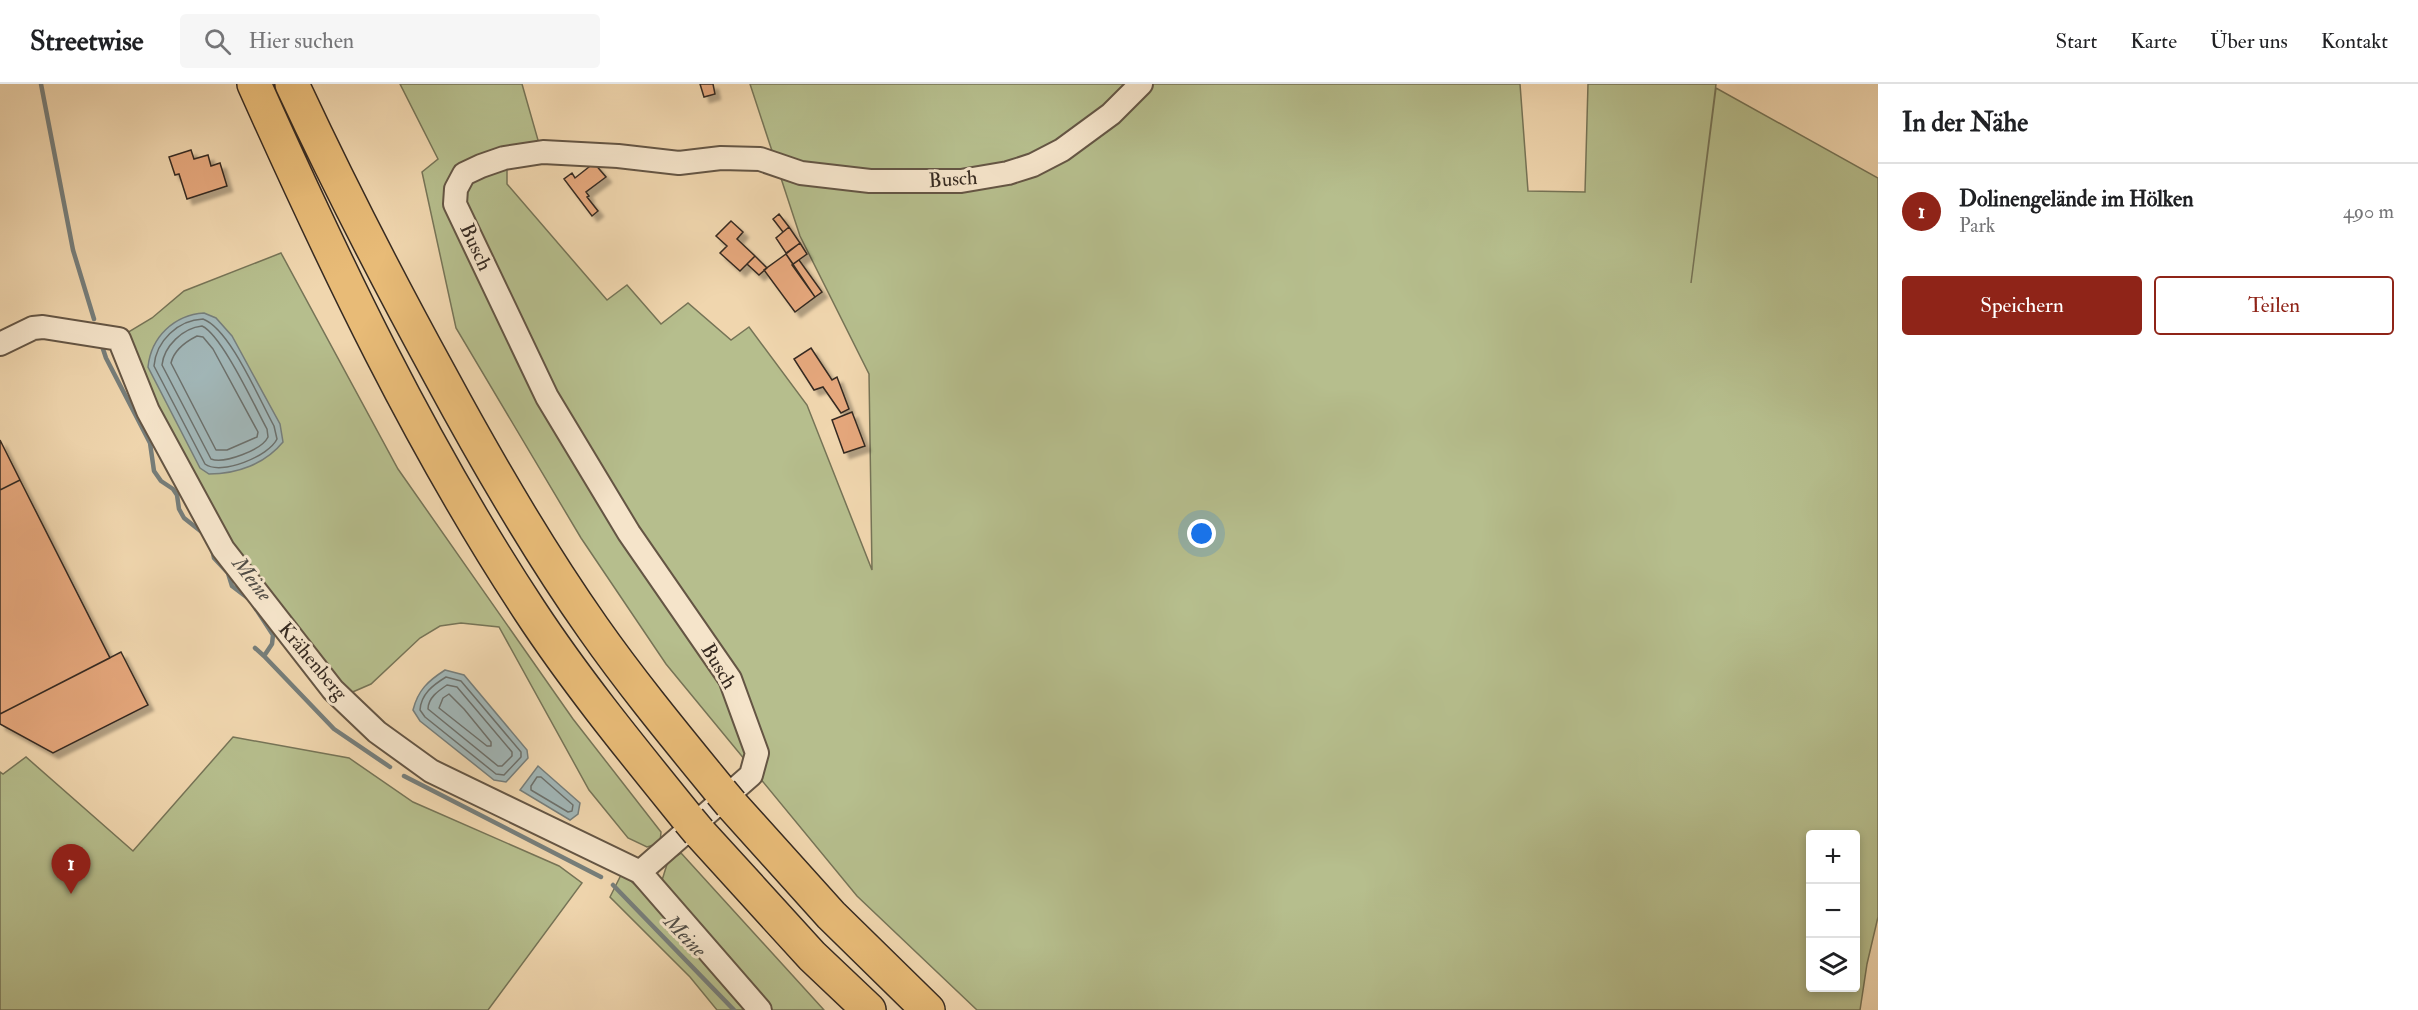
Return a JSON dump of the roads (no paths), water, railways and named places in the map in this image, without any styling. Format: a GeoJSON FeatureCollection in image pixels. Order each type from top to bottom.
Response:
{"type":"FeatureCollection","features":[{"type":"Feature","properties":{"kind":"highway"},"geometry":{"type":"LineString","coordinates":[[254,84],[320,232],[376,346],[458,496],[530,612],[613,725],[694,826],[812,956],[869,1010]]}},
{"type":"Feature","properties":{"kind":"highway"},"geometry":{"type":"LineString","coordinates":[[292,84],[387,278],[480,450],[591,626],[641,695],[726,798],[831,915],[928,1010]]}},
{"type":"Feature","properties":{"kind":"street","name":"Busch"},"geometry":{"type":"LineString","coordinates":[[640,872],[752,775],[756,753],[730,679],[629,533],[547,397],[455,204],[456,189],[464,174],[504,158],[543,152],[618,156],[679,164],[721,158],[760,159],[801,173],[870,181],[961,181],[1008,173],[1033,165],[1062,150],[1112,114],[1141,84]]}},
{"type":"Feature","properties":{"kind":"street","name":"Krähenberg"},"geometry":{"type":"LineString","coordinates":[[0,344],[33,328],[44,327],[119,339],[148,411],[223,549],[333,690],[377,732],[431,771],[640,872]]}},
{"type":"Feature","properties":{"kind":"street"},"geometry":{"type":"LineString","coordinates":[[640,872],[760,1010]]}},
{"type":"Feature","properties":{"kind":"water"},"geometry":{"type":"Polygon","coordinates":[[[204,313],[216,318],[232,336],[280,424],[283,442],[259,462],[240,470],[219,474],[209,474],[200,468],[148,367],[154,346],[166,330],[183,318],[204,313]]]}},
{"type":"Feature","properties":{"kind":"water"},"geometry":{"type":"Polygon","coordinates":[[[445,670],[464,675],[527,750],[528,758],[506,782],[494,780],[420,721],[413,710],[424,687],[445,670]]]}},
{"type":"Feature","properties":{"kind":"water"},"geometry":{"type":"Polygon","coordinates":[[[538,766],[580,803],[578,814],[570,820],[520,790],[538,766]]]}},
{"type":"Feature","properties":{"kind":"waterway","name":"Meine"},"geometry":{"type":"LineString","coordinates":[[41,84],[73,250],[94,319]]}},
{"type":"Feature","properties":{"kind":"waterway","name":"Meine"},"geometry":{"type":"LineString","coordinates":[[102,346],[150,443],[154,471],[161,481],[173,489],[177,495],[179,509],[184,518],[203,533]]}},
{"type":"Feature","properties":{"kind":"waterway","name":"Meine"},"geometry":{"type":"LineString","coordinates":[[212,548],[214,558],[228,573],[232,586],[249,599]]}},
{"type":"Feature","properties":{"kind":"waterway","name":"Meine"},"geometry":{"type":"LineString","coordinates":[[254,606],[273,635],[272,644],[264,656],[334,729],[390,767]]}},
{"type":"Feature","properties":{"kind":"waterway"},"geometry":{"type":"LineString","coordinates":[[255,648],[264,656]]}},
{"type":"Feature","properties":{"kind":"waterway","name":"Meine"},"geometry":{"type":"LineString","coordinates":[[404,776],[601,877]]}},
{"type":"Feature","properties":{"kind":"waterway","name":"Meine"},"geometry":{"type":"LineString","coordinates":[[613,885],[734,1010]]}},
{"type":"Feature","properties":{"kind":"place","name":"Dolinengelände im Hölken"},"geometry":{"type":"Point","coordinates":[71,894]}}]}
